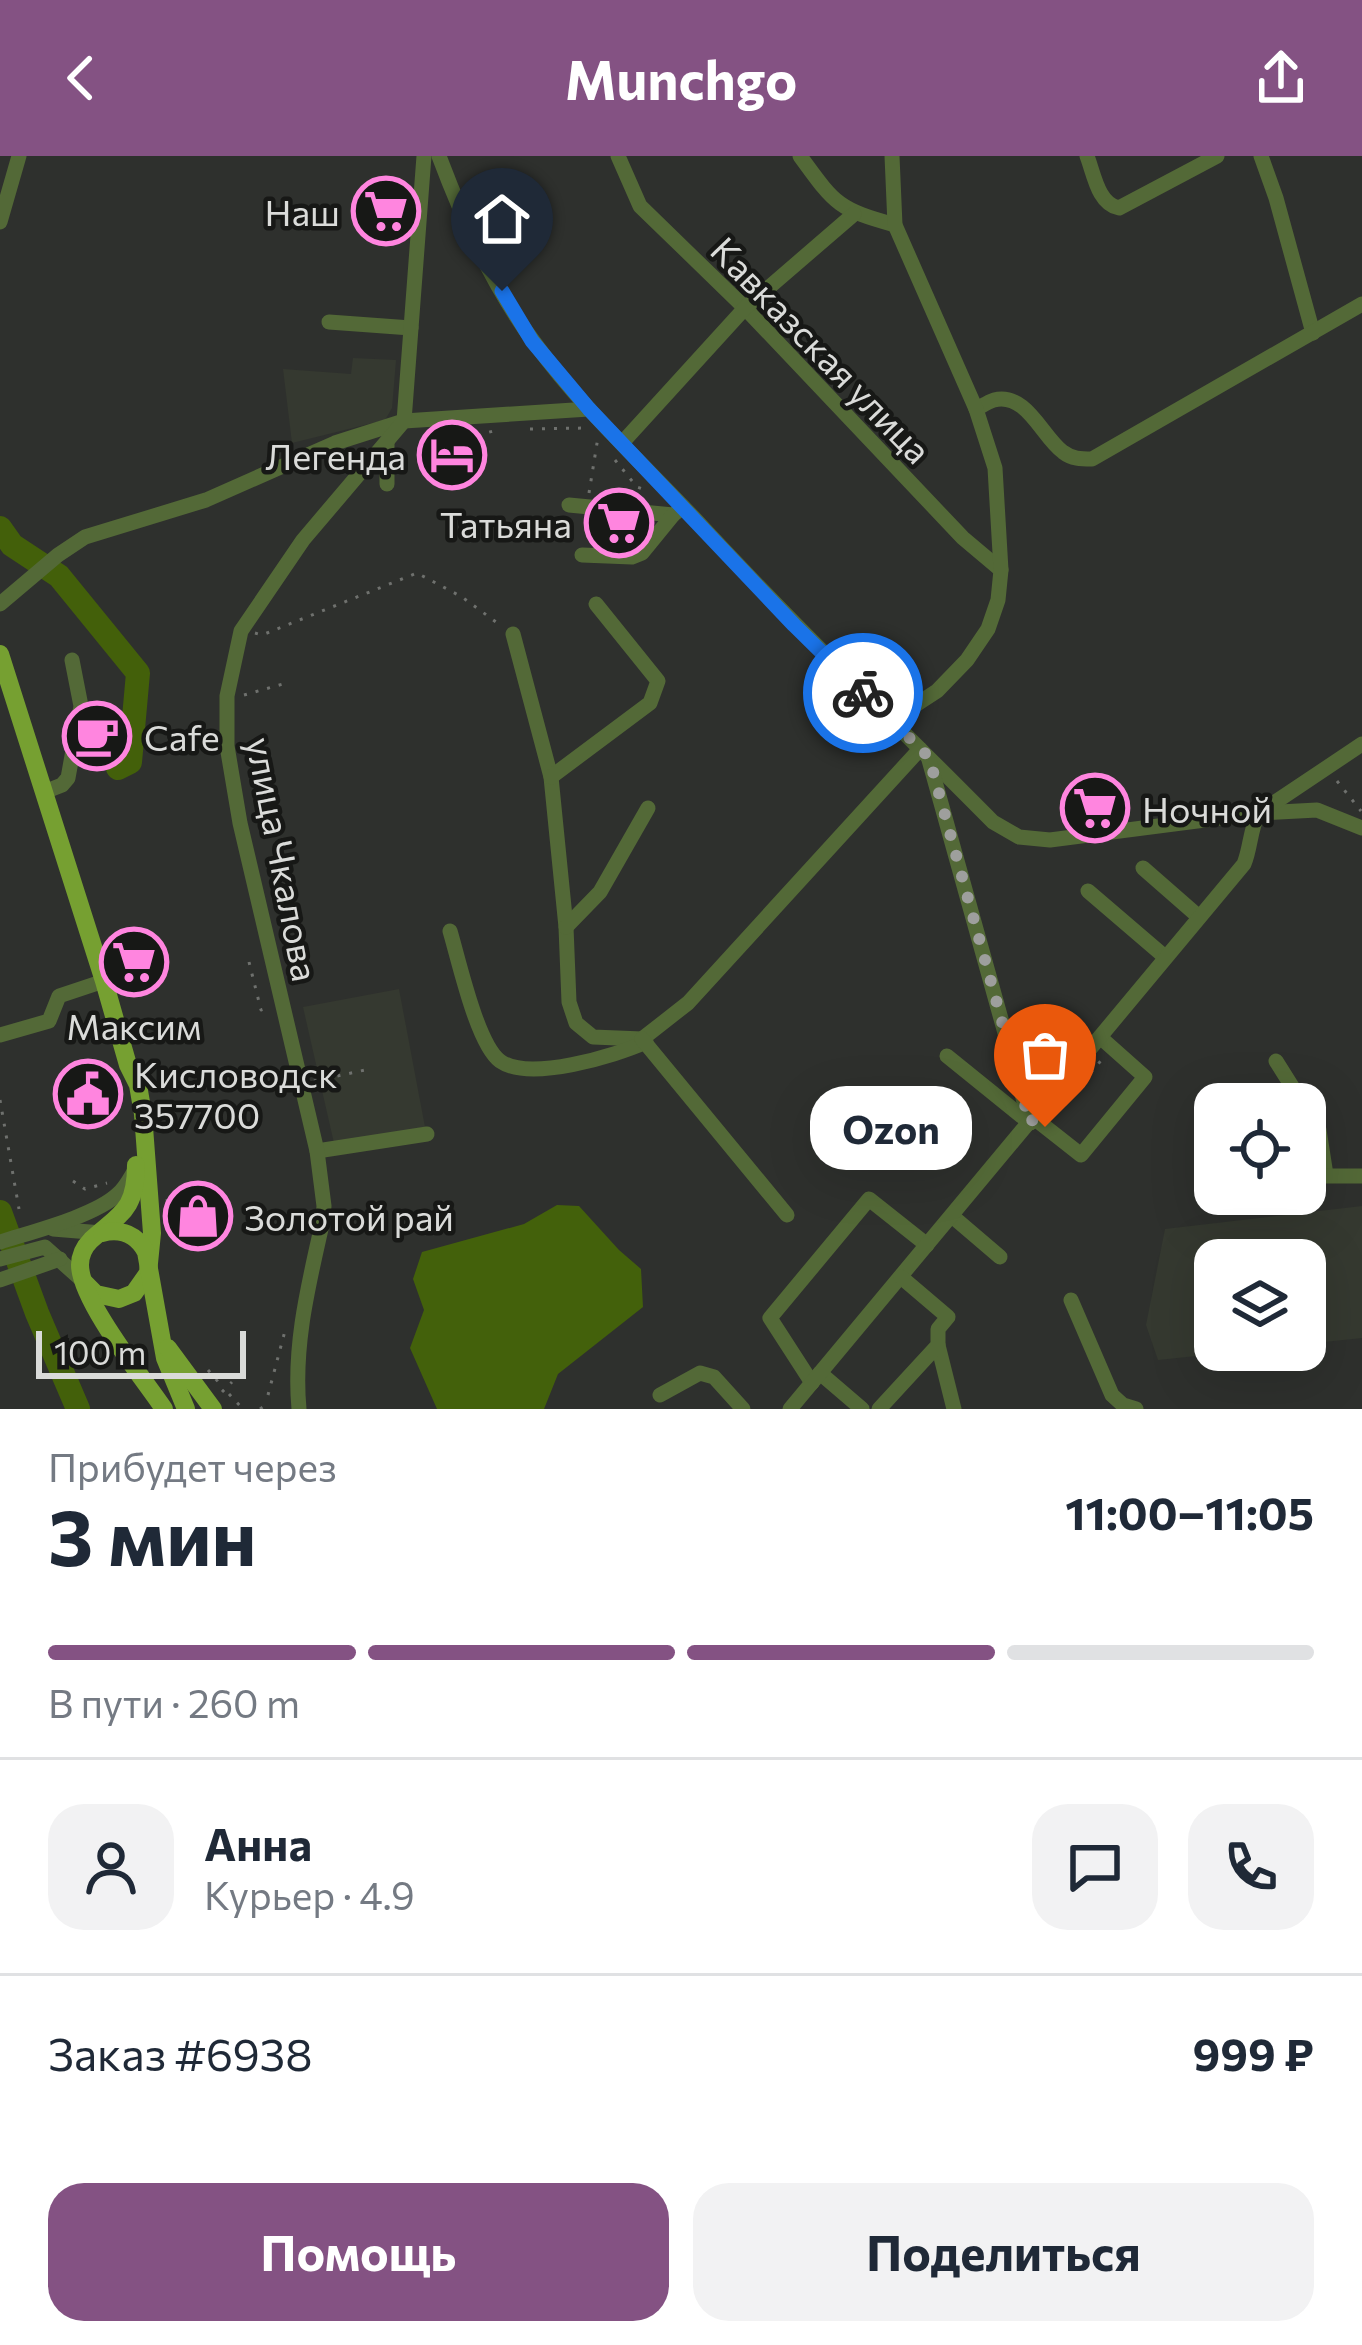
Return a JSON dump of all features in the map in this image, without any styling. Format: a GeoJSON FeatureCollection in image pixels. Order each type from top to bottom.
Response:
{"type":"FeatureCollection","features":[{"type":"Feature","properties":{"kind":"main road"},"geometry":{"type":"LineString","coordinates":[[0,654],[138,1085],[143,1114],[152,1233],[145,1281],[128,1297],[103,1298],[85,1283]]}},
{"type":"Feature","properties":{"kind":"main road"},"geometry":{"type":"LineString","coordinates":[[128,1065],[134,1196],[88,1244],[80,1266],[100,1316],[164,1409]]}},
{"type":"Feature","properties":{"kind":"main road"},"geometry":{"type":"LineString","coordinates":[[102,1233],[134,1237],[146,1252],[168,1368],[186,1409]]}},
{"type":"Feature","properties":{"kind":"main road"},"geometry":{"type":"LineString","coordinates":[[162,1339],[216,1401]]}},
{"type":"Feature","properties":{"kind":"main road"},"geometry":{"type":"LineString","coordinates":[[131,1360],[186,1409]]}},
{"type":"Feature","properties":{"kind":"street"},"geometry":{"type":"LineString","coordinates":[[0,222],[19,156]]}},
{"type":"Feature","properties":{"kind":"street"},"geometry":{"type":"LineString","coordinates":[[404,421],[424,156]]}},
{"type":"Feature","properties":{"kind":"street"},"geometry":{"type":"LineString","coordinates":[[439,156],[468,228],[532,341],[618,446],[993,822],[1019,837],[1050,840],[1316,810],[1362,828]]}},
{"type":"Feature","properties":{"kind":"street","name":"Кавказская улица"},"geometry":{"type":"LineString","coordinates":[[618,156],[640,206],[745,308],[949,524],[1001,569]]}},
{"type":"Feature","properties":{"kind":"street"},"geometry":{"type":"LineString","coordinates":[[800,156],[832,200],[854,214],[896,225]]}},
{"type":"Feature","properties":{"kind":"street"},"geometry":{"type":"LineString","coordinates":[[891,721],[937,691],[967,660],[988,629],[998,600],[1001,569],[995,468],[976,409],[896,225],[892,156]]}},
{"type":"Feature","properties":{"kind":"street"},"geometry":{"type":"LineString","coordinates":[[1087,156],[1104,200],[1118,208],[1216,156]]}},
{"type":"Feature","properties":{"kind":"street"},"geometry":{"type":"LineString","coordinates":[[1262,156],[1313,334]]}},
{"type":"Feature","properties":{"kind":"street"},"geometry":{"type":"LineString","coordinates":[[618,446],[745,308],[854,214]]}},
{"type":"Feature","properties":{"kind":"street"},"geometry":{"type":"LineString","coordinates":[[976,409],[995,400],[1011,400],[1023,407],[1062,452],[1076,459],[1092,459],[1362,304]]}},
{"type":"Feature","properties":{"kind":"street"},"geometry":{"type":"LineString","coordinates":[[329,322],[411,328]]}},
{"type":"Feature","properties":{"kind":"street"},"geometry":{"type":"LineString","coordinates":[[0,604],[85,538],[206,500],[335,443],[404,421],[589,409]]}},
{"type":"Feature","properties":{"kind":"street","name":"улица Чкалова"},"geometry":{"type":"LineString","coordinates":[[299,1409],[300,1327],[324,1214],[317,1150],[240,823],[227,746],[226,696],[242,631],[303,540],[404,421]]}},
{"type":"Feature","properties":{"kind":"street"},"geometry":{"type":"LineString","coordinates":[[387,442],[387,484]]}},
{"type":"Feature","properties":{"kind":"street"},"geometry":{"type":"LineString","coordinates":[[568,505],[678,511]]}},
{"type":"Feature","properties":{"kind":"street"},"geometry":{"type":"LineString","coordinates":[[583,555],[632,557],[642,553],[678,511]]}},
{"type":"Feature","properties":{"kind":"street"},"geometry":{"type":"LineString","coordinates":[[551,777],[650,703],[658,681],[596,604]]}},
{"type":"Feature","properties":{"kind":"street"},"geometry":{"type":"LineString","coordinates":[[513,634],[551,777],[569,1002],[576,1023],[593,1037],[644,1041],[788,1215]]}},
{"type":"Feature","properties":{"kind":"street"},"geometry":{"type":"LineString","coordinates":[[44,792],[68,778],[81,706],[71,660]]}},
{"type":"Feature","properties":{"kind":"street"},"geometry":{"type":"LineString","coordinates":[[790,1409],[1244,863],[1259,813],[1362,744]]}},
{"type":"Feature","properties":{"kind":"street"},"geometry":{"type":"LineString","coordinates":[[450,931],[484,1042],[502,1063],[537,1070],[618,1054],[644,1041],[688,1003],[925,753]]}},
{"type":"Feature","properties":{"kind":"street"},"geometry":{"type":"LineString","coordinates":[[925,753],[1032,1121]]}},
{"type":"Feature","properties":{"kind":"street"},"geometry":{"type":"LineString","coordinates":[[566,927],[600,892],[648,808]]}},
{"type":"Feature","properties":{"kind":"street"},"geometry":{"type":"LineString","coordinates":[[1143,868],[1199,917]]}},
{"type":"Feature","properties":{"kind":"street"},"geometry":{"type":"LineString","coordinates":[[1088,891],[1165,956]]}},
{"type":"Feature","properties":{"kind":"street"},"geometry":{"type":"LineString","coordinates":[[0,1035],[49,1021],[58,996],[104,981]]}},
{"type":"Feature","properties":{"kind":"street"},"geometry":{"type":"LineString","coordinates":[[947,1056],[1081,1155],[1145,1077],[1100,1037]]}},
{"type":"Feature","properties":{"kind":"street"},"geometry":{"type":"LineString","coordinates":[[1276,1061],[1290,1083]]}},
{"type":"Feature","properties":{"kind":"street"},"geometry":{"type":"LineString","coordinates":[[317,1150],[428,1134]]}},
{"type":"Feature","properties":{"kind":"street"},"geometry":{"type":"LineString","coordinates":[[0,1259],[44,1229],[112,1199],[136,1167]]}},
{"type":"Feature","properties":{"kind":"street"},"geometry":{"type":"LineString","coordinates":[[1326,1175],[1362,1176]]}},
{"type":"Feature","properties":{"kind":"street"},"geometry":{"type":"LineString","coordinates":[[862,1409],[816,1378],[770,1318],[869,1199],[927,1245]]}},
{"type":"Feature","properties":{"kind":"street"},"geometry":{"type":"LineString","coordinates":[[952,1216],[1000,1257]]}},
{"type":"Feature","properties":{"kind":"street"},"geometry":{"type":"LineString","coordinates":[[44,1229],[102,1233]]}},
{"type":"Feature","properties":{"kind":"street"},"geometry":{"type":"LineString","coordinates":[[0,1241],[47,1247],[85,1283]]}},
{"type":"Feature","properties":{"kind":"street"},"geometry":{"type":"LineString","coordinates":[[4,1279],[60,1259]]}},
{"type":"Feature","properties":{"kind":"street"},"geometry":{"type":"LineString","coordinates":[[901,1277],[948,1317],[938,1329],[938,1345],[954,1409]]}},
{"type":"Feature","properties":{"kind":"street"},"geometry":{"type":"LineString","coordinates":[[1071,1300],[1112,1394],[1136,1409]]}},
{"type":"Feature","properties":{"kind":"street"},"geometry":{"type":"LineString","coordinates":[[879,1409],[938,1345]]}},
{"type":"Feature","properties":{"kind":"street"},"geometry":{"type":"LineString","coordinates":[[660,1395],[700,1373],[714,1378],[743,1409]]}},
{"type":"Feature","properties":{"kind":"path"},"geometry":{"type":"LineString","coordinates":[[424,420],[432,448],[505,428]]}},
{"type":"Feature","properties":{"kind":"path"},"geometry":{"type":"LineString","coordinates":[[528,429],[593,427],[598,434],[587,506]]}},
{"type":"Feature","properties":{"kind":"path"},"geometry":{"type":"LineString","coordinates":[[618,446],[616,463],[637,487],[650,491]]}},
{"type":"Feature","properties":{"kind":"path"},"geometry":{"type":"LineString","coordinates":[[242,631],[262,635],[417,573],[463,597],[513,634]]}},
{"type":"Feature","properties":{"kind":"path"},"geometry":{"type":"LineString","coordinates":[[247,694],[284,684]]}},
{"type":"Feature","properties":{"kind":"path"},"geometry":{"type":"LineString","coordinates":[[1327,769],[1362,812]]}},
{"type":"Feature","properties":{"kind":"path"},"geometry":{"type":"LineString","coordinates":[[250,962],[260,1010],[273,1006]]}},
{"type":"Feature","properties":{"kind":"path"},"geometry":{"type":"LineString","coordinates":[[313,1081],[364,1070]]}},
{"type":"Feature","properties":{"kind":"path"},"geometry":{"type":"LineString","coordinates":[[0,1100],[19,1208]]}},
{"type":"Feature","properties":{"kind":"path"},"geometry":{"type":"LineString","coordinates":[[73,1181],[85,1190],[109,1183]]}},
{"type":"Feature","properties":{"kind":"path"},"geometry":{"type":"LineString","coordinates":[[168,1205],[211,1205],[214,1229],[171,1235]]}},
{"type":"Feature","properties":{"kind":"path"},"geometry":{"type":"LineString","coordinates":[[208,1370],[220,1384]]}},
{"type":"Feature","properties":{"kind":"path"},"geometry":{"type":"LineString","coordinates":[[216,1401],[232,1382]]}},
{"type":"Feature","properties":{"kind":"path"},"geometry":{"type":"LineString","coordinates":[[229,1394],[242,1408]]}},
{"type":"Feature","properties":{"kind":"shaded area"},"geometry":{"type":"Polygon","coordinates":[[[353,358],[396,360],[392,408],[385,420],[292,443],[283,369],[351,374],[353,358]]]}},
{"type":"Feature","properties":{"kind":"shaded area"},"geometry":{"type":"Polygon","coordinates":[[[399,989],[425,1127],[334,1143],[303,1007],[399,989]]]}},
{"type":"Feature","properties":{"kind":"shaded area"},"geometry":{"type":"Polygon","coordinates":[[[1362,1206],[1362,1338],[1326,1342],[1326,1239],[1194,1239],[1194,1356],[1158,1360],[1146,1325],[1165,1229],[1326,1215],[1326,1210],[1362,1206]]]}},
{"type":"Feature","properties":{"kind":"green space"},"geometry":{"type":"Polygon","coordinates":[[[557,1205],[579,1206],[641,1269],[643,1307],[558,1374],[544,1409],[437,1409],[410,1348],[424,1310],[413,1279],[422,1252],[524,1224],[557,1205]]]}},
{"type":"Feature","properties":{"kind":"waterway"},"geometry":{"type":"LineString","coordinates":[[0,528],[12,545],[59,576],[138,673],[130,762],[118,768]]}},
{"type":"Feature","properties":{"kind":"waterway"},"geometry":{"type":"LineString","coordinates":[[0,1212],[78,1409]]}},
{"type":"Feature","properties":{"kind":"way so far"},"geometry":{"type":"LineString","coordinates":[[863,693],[929,757],[1030,1123],[1034,1118],[1045,1127]]}},
{"type":"Feature","properties":{"kind":"place","name":"Наш"},"geometry":{"type":"Point","coordinates":[386,211]}},
{"type":"Feature","properties":{"kind":"place","name":"Легенда"},"geometry":{"type":"Point","coordinates":[452,455]}},
{"type":"Feature","properties":{"kind":"place","name":"Татьяна"},"geometry":{"type":"Point","coordinates":[619,523]}},
{"type":"Feature","properties":{"kind":"place","name":"Cafe"},"geometry":{"type":"Point","coordinates":[97,736]}},
{"type":"Feature","properties":{"kind":"place","name":"Ночной"},"geometry":{"type":"Point","coordinates":[1095,808]}},
{"type":"Feature","properties":{"kind":"place","name":"Максим"},"geometry":{"type":"Point","coordinates":[134,962]}},
{"type":"Feature","properties":{"kind":"place","name":"Кисловодск 357700"},"geometry":{"type":"Point","coordinates":[88,1094]}},
{"type":"Feature","properties":{"kind":"place","name":"Ozon"},"geometry":{"type":"Point","coordinates":[1045,1127]}},
{"type":"Feature","properties":{"kind":"place","name":"Золотой рай"},"geometry":{"type":"Point","coordinates":[198,1216]}},
{"type":"Feature","properties":{"kind":"route"},"geometry":{"type":"LineString","coordinates":[[502,291],[532,341],[589,409],[863,693]]}}]}
